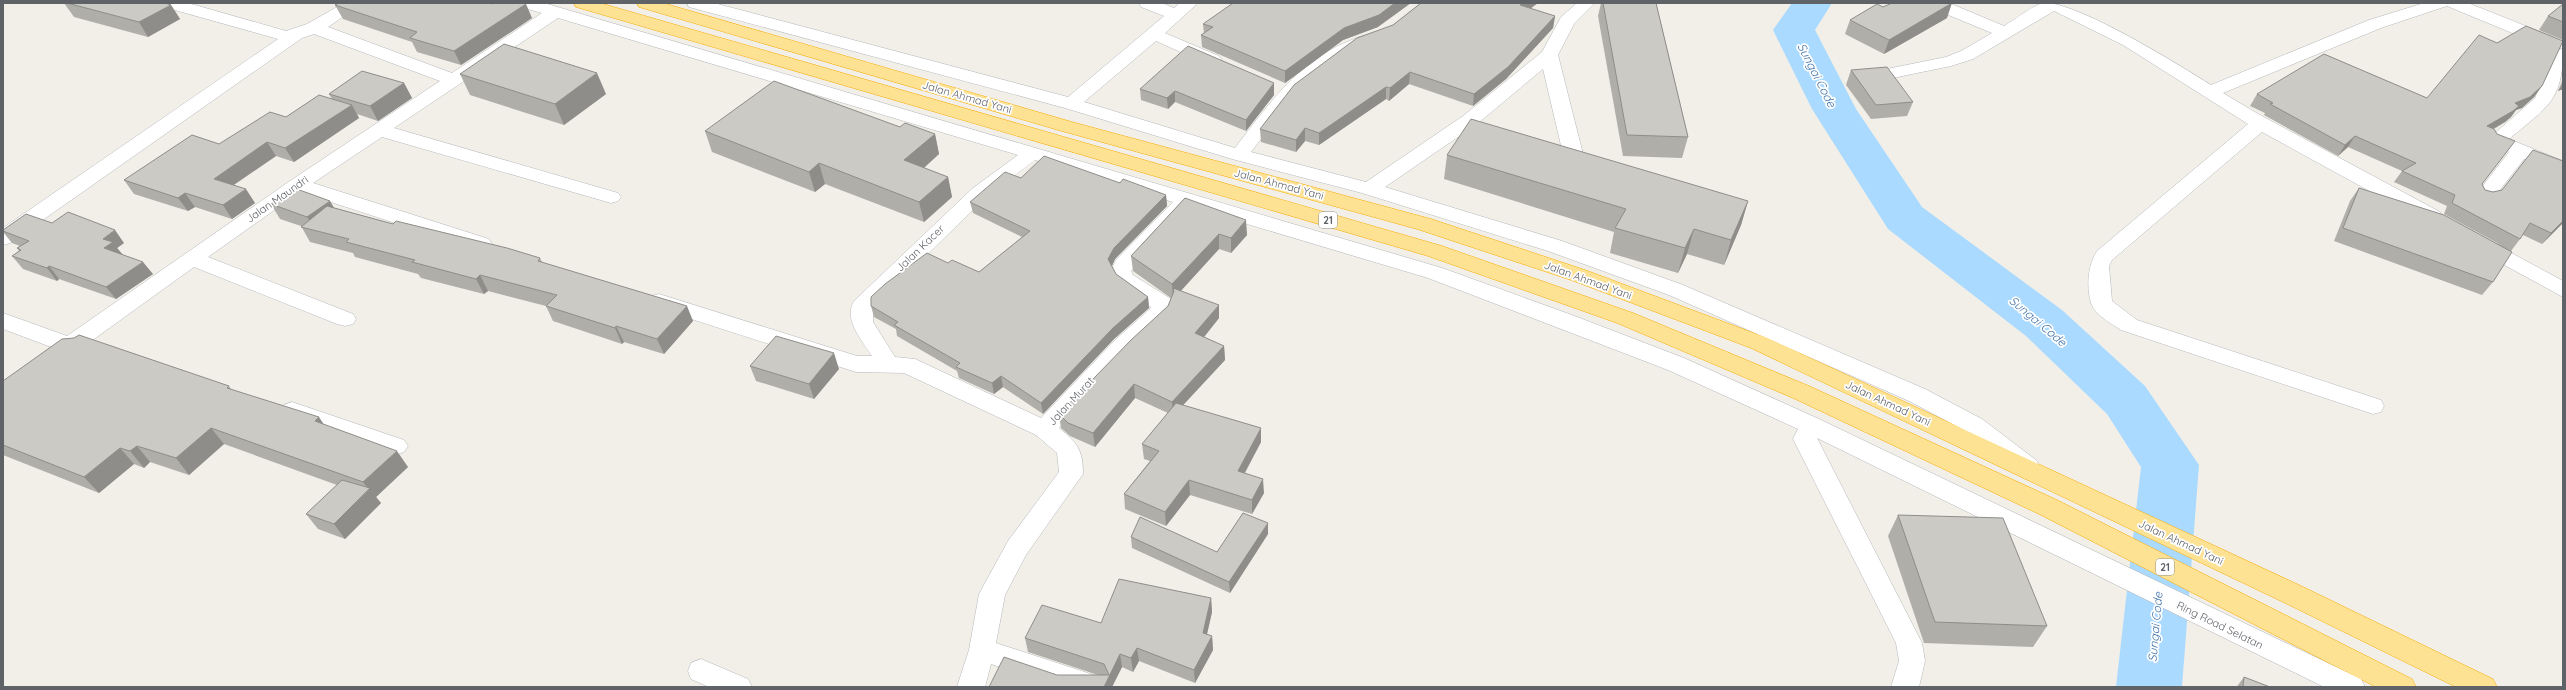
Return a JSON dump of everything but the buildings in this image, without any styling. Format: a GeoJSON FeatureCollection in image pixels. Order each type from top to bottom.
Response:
{"type":"FeatureCollection","features":[{"type":"Feature","properties":{"kind":"highway","name":"Jalan Ahmad Yani"},"geometry":{"type":"LineString","coordinates":[[582,3],[1060,133],[1424,224],[1578,275],[1759,343],[2290,593],[2482,687]]}},
{"type":"Feature","properties":{"kind":"highway","name":"Jalan Ahmad Yani"},"geometry":{"type":"LineString","coordinates":[[645,3],[786,36],[1060,133],[1435,251],[1625,318],[1801,392],[2048,507],[2402,687]]}},
{"type":"Feature","properties":{"kind":"street"},"geometry":{"type":"LineString","coordinates":[[170,3],[276,35],[295,35]]}},
{"type":"Feature","properties":{"kind":"street"},"geometry":{"type":"LineString","coordinates":[[3,238],[295,35],[315,28],[356,3]]}},
{"type":"Feature","properties":{"kind":"street","name":"Ring Road Selatan"},"geometry":{"type":"LineString","coordinates":[[526,3],[1435,273],[1550,314],[1676,364],[1810,425],[2284,656],[2351,687]]}},
{"type":"Feature","properties":{"kind":"street"},"geometry":{"type":"LineString","coordinates":[[696,3],[786,36],[1071,104],[1239,155],[1370,189],[1555,246],[1676,290],[1917,395],[1974,425],[2050,480]]}},
{"type":"Feature","properties":{"kind":"street"},"geometry":{"type":"LineString","coordinates":[[1147,3],[1176,15]]}},
{"type":"Feature","properties":{"kind":"street"},"geometry":{"type":"LineString","coordinates":[[1071,104],[1190,3]]}},
{"type":"Feature","properties":{"kind":"street"},"geometry":{"type":"LineString","coordinates":[[1370,189],[1470,120],[1549,55],[1567,21],[1587,3]]}},
{"type":"Feature","properties":{"kind":"street"},"geometry":{"type":"LineString","coordinates":[[1935,3],[2004,32]]}},
{"type":"Feature","properties":{"kind":"street"},"geometry":{"type":"LineString","coordinates":[[2209,92],[2375,24],[2441,3]]}},
{"type":"Feature","properties":{"kind":"street"},"geometry":{"type":"LineString","coordinates":[[2453,3],[2563,47]]}},
{"type":"Feature","properties":{"kind":"street"},"geometry":{"type":"LineString","coordinates":[[1884,75],[1950,62],[1968,55],[2052,4],[2129,41],[2261,123],[2448,225]]}},
{"type":"Feature","properties":{"kind":"street","name":"Jalan Maundri"},"geometry":{"type":"LineString","coordinates":[[44,363],[297,185],[452,79],[554,12]]}},
{"type":"Feature","properties":{"kind":"street"},"geometry":{"type":"LineString","coordinates":[[315,28],[452,79]]}},
{"type":"Feature","properties":{"kind":"street"},"geometry":{"type":"LineString","coordinates":[[1154,34],[1231,68]]}},
{"type":"Feature","properties":{"kind":"street"},"geometry":{"type":"LineString","coordinates":[[1239,155],[1280,89],[1350,45],[1380,34]]}},
{"type":"Feature","properties":{"kind":"street"},"geometry":{"type":"LineString","coordinates":[[2563,54],[2543,101],[2496,140],[2563,168]]}},
{"type":"Feature","properties":{"kind":"street"},"geometry":{"type":"LineString","coordinates":[[1549,55],[1581,157],[1551,147]]}},
{"type":"Feature","properties":{"kind":"street"},"geometry":{"type":"LineString","coordinates":[[1470,120],[1492,128]]}},
{"type":"Feature","properties":{"kind":"street"},"geometry":{"type":"LineString","coordinates":[[2261,123],[2104,256],[2099,266],[2102,303],[2116,317],[2129,324],[2373,406]]}},
{"type":"Feature","properties":{"kind":"street"},"geometry":{"type":"LineString","coordinates":[[379,130],[611,197]]}},
{"type":"Feature","properties":{"kind":"street"},"geometry":{"type":"LineString","coordinates":[[2485,196],[2520,150]]}},
{"type":"Feature","properties":{"kind":"street","name":"Jalan Kacer"},"geometry":{"type":"LineString","coordinates":[[888,363],[862,323],[862,306],[914,253],[980,192],[1007,174],[1032,153]]}},
{"type":"Feature","properties":{"kind":"street"},"geometry":{"type":"LineString","coordinates":[[297,185],[501,250]]}},
{"type":"Feature","properties":{"kind":"street","name":"Jalan Murat"},"geometry":{"type":"LineString","coordinates":[[971,687],[982,650],[992,594],[1017,548],[1071,474],[1071,458],[1067,448],[1044,430],[1123,346],[1160,313],[1163,304],[1126,279],[1121,271],[1127,260],[1186,200]]}},
{"type":"Feature","properties":{"kind":"street"},"geometry":{"type":"LineString","coordinates":[[2468,236],[2563,290]]}},
{"type":"Feature","properties":{"kind":"street"},"geometry":{"type":"LineString","coordinates":[[192,259],[345,319]]}},
{"type":"Feature","properties":{"kind":"street"},"geometry":{"type":"LineString","coordinates":[[637,294],[856,364],[888,363],[907,365],[1044,430]]}},
{"type":"Feature","properties":{"kind":"street"},"geometry":{"type":"LineString","coordinates":[[3,321],[74,341],[102,345]]}},
{"type":"Feature","properties":{"kind":"street"},"geometry":{"type":"LineString","coordinates":[[275,405],[396,446]]}},
{"type":"Feature","properties":{"kind":"street"},"geometry":{"type":"LineString","coordinates":[[1810,425],[1805,438],[1908,643],[1912,661],[1904,687]]}},
{"type":"Feature","properties":{"kind":"street"},"geometry":{"type":"LineString","coordinates":[[982,650],[1096,687]]}},
{"type":"Feature","properties":{"kind":"street"},"geometry":{"type":"LineString","coordinates":[[701,672],[738,687]]}},
{"type":"Feature","properties":{"kind":"waterway","name":"Sungai Code"},"geometry":{"type":"LineString","coordinates":[[1812,3],[1794,30],[1834,109],[1905,218],[2044,323],[2126,400],[2170,465],[2149,687]]}}]}
